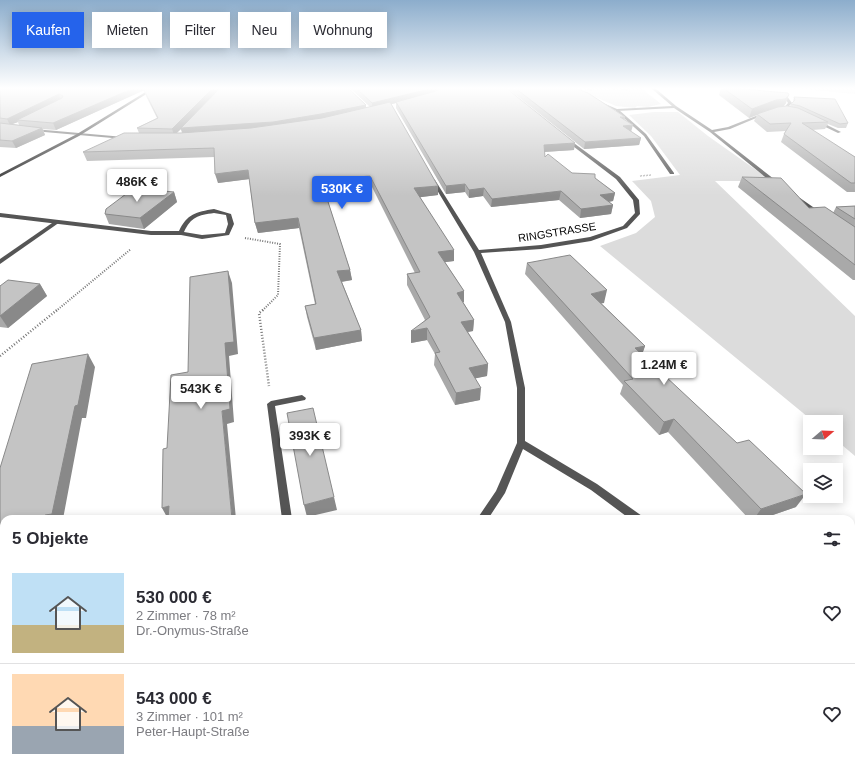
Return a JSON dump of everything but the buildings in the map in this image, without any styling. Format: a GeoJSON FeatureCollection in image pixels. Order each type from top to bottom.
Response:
{"type":"FeatureCollection","features":[{"type":"Feature","properties":{"kind":"street"},"geometry":{"type":"LineString","coordinates":[[0,176],[96,124]]}},
{"type":"Feature","properties":{"kind":"street"},"geometry":{"type":"LineString","coordinates":[[633,124],[645,135],[672,173]]}},
{"type":"Feature","properties":{"kind":"street"},"geometry":{"type":"LineString","coordinates":[[700,124],[785,190]]}},
{"type":"Feature","properties":{"kind":"street"},"geometry":{"type":"LineString","coordinates":[[711,131],[729,128],[739,124]]}},
{"type":"Feature","properties":{"kind":"street"},"geometry":{"type":"LineString","coordinates":[[822,124],[839,132]]}},
{"type":"Feature","properties":{"kind":"street"},"geometry":{"type":"LineString","coordinates":[[32,130],[78,135],[133,138]]}},
{"type":"Feature","properties":{"kind":"street","name":"RINGSTRASSE"},"geometry":{"type":"LineString","coordinates":[[476,252],[541,247],[591,239],[625,227],[638,213],[636,200],[618,178],[560,134]]}},
{"type":"Feature","properties":{"kind":"street"},"geometry":{"type":"LineString","coordinates":[[430,176],[476,252],[508,322],[521,388],[521,443],[500,493],[485,515]]}},
{"type":"Feature","properties":{"kind":"street"},"geometry":{"type":"LineString","coordinates":[[791,194],[823,217]]}},
{"type":"Feature","properties":{"kind":"street"},"geometry":{"type":"LineString","coordinates":[[0,215],[151,233],[181,233],[202,237],[227,234],[231,224],[228,214],[214,211],[194,215],[186,223],[181,233]]}},
{"type":"Feature","properties":{"kind":"street"},"geometry":{"type":"LineString","coordinates":[[0,262],[57,222]]}},
{"type":"Feature","properties":{"kind":"street"},"geometry":{"type":"LineString","coordinates":[[286,515],[271,404],[302,398]]}},
{"type":"Feature","properties":{"kind":"street"},"geometry":{"type":"LineString","coordinates":[[521,443],[594,486],[633,515]]}},
{"type":"Feature","properties":{"kind":"path"},"geometry":{"type":"LineString","coordinates":[[618,178],[672,173]]}},
{"type":"Feature","properties":{"kind":"path"},"geometry":{"type":"LineString","coordinates":[[0,356],[151,233]]}},
{"type":"Feature","properties":{"kind":"path"},"geometry":{"type":"LineString","coordinates":[[227,234],[280,244],[278,295],[259,313],[271,404]]}},
{"type":"Feature","properties":{"kind":"shaded area"},"geometry":{"type":"Polygon","coordinates":[[[638,124],[693,124],[772,181],[715,181],[855,316],[855,456],[843,446],[843,415],[805,415],[600,246],[636,233],[655,217],[651,201],[632,181],[680,175],[651,136],[638,124]]]}}]}
